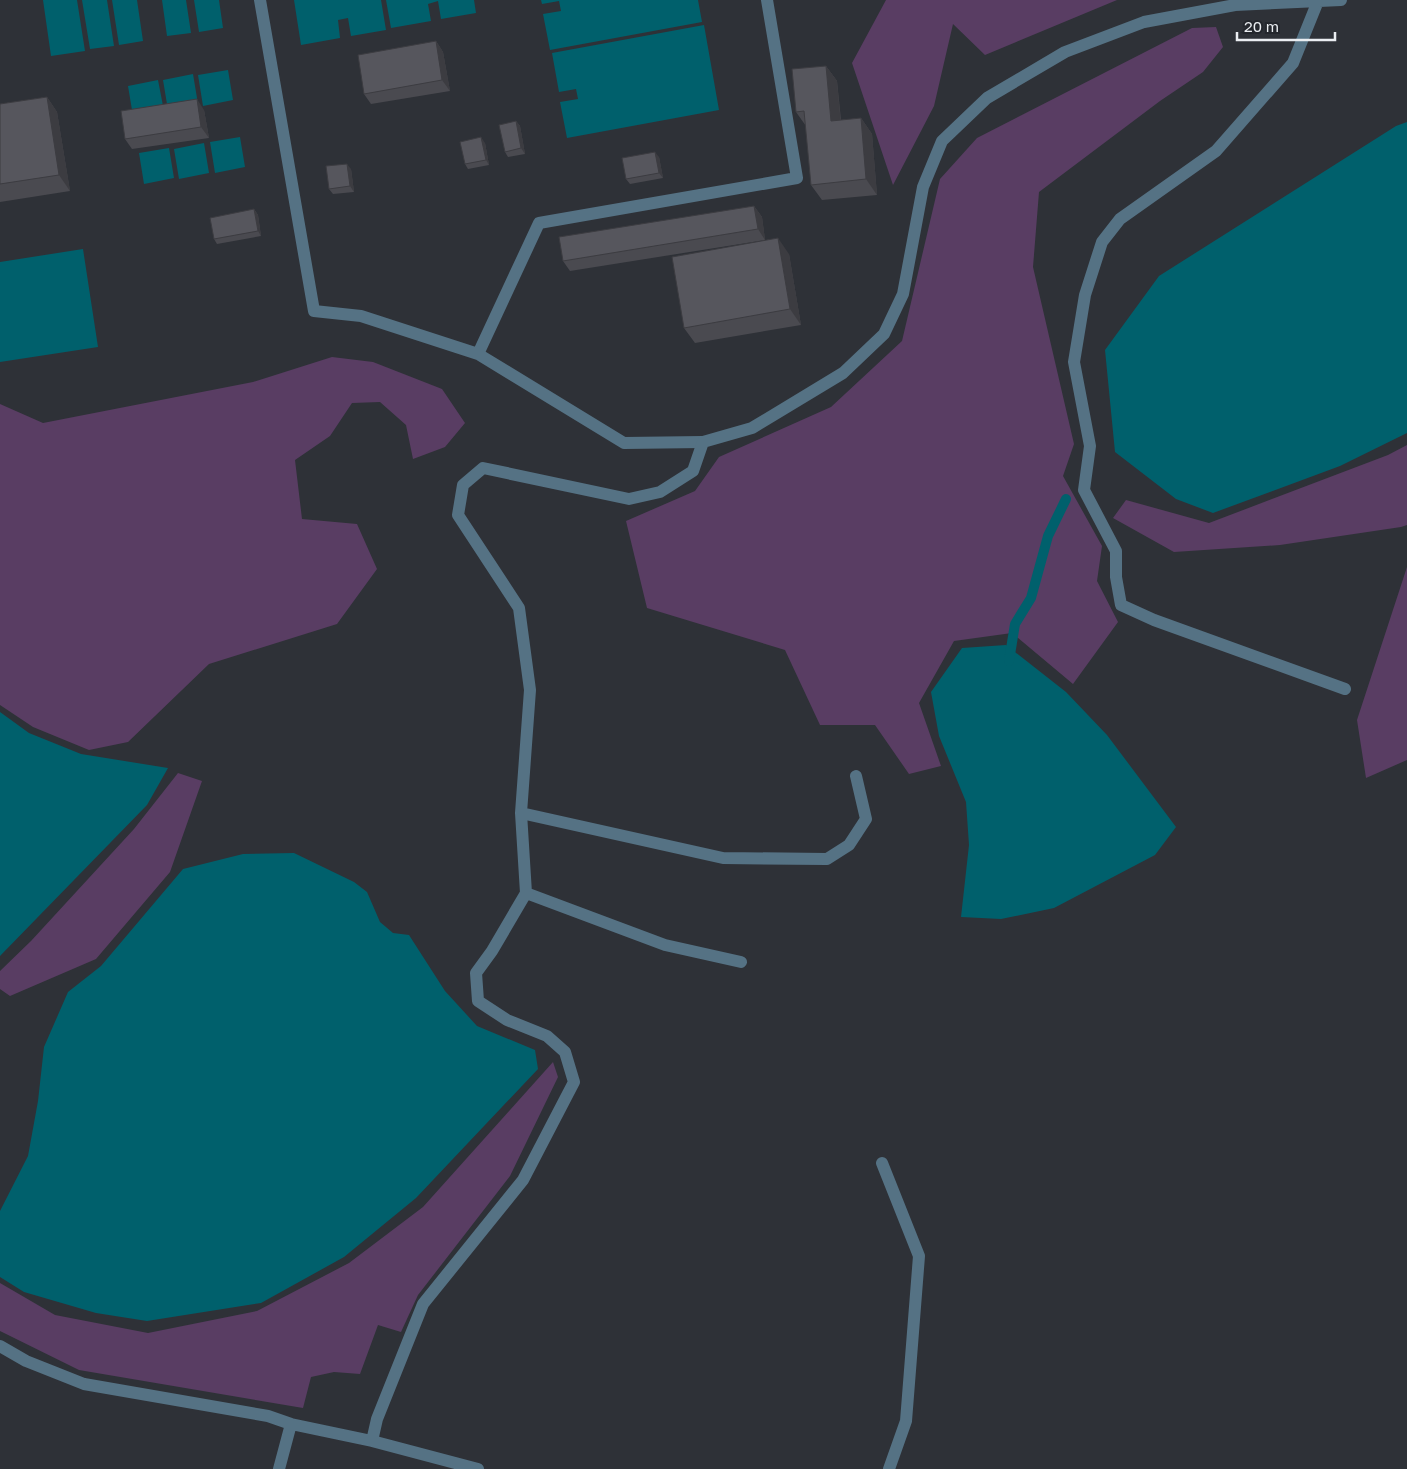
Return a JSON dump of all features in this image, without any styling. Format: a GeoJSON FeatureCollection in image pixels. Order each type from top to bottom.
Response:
{"type":"FeatureCollection","features":[{"type":"Feature","properties":{"kind":"street"},"geometry":{"type":"LineString","coordinates":[[260,0],[314,311],[361,316],[478,354],[624,443],[703,442],[752,428],[843,373],[884,334],[903,294],[923,187],[942,141],[987,98],[1065,52],[1144,22],[1234,5],[1341,0]]}},
{"type":"Feature","properties":{"kind":"street"},"geometry":{"type":"LineString","coordinates":[[478,354],[539,223],[797,178],[766,0]]}},
{"type":"Feature","properties":{"kind":"street"},"geometry":{"type":"LineString","coordinates":[[1318,0],[1293,63],[1216,150],[1120,219],[1102,242],[1085,295],[1074,362],[1090,446],[1084,490],[1116,551],[1116,577],[1121,605],[1154,620],[1345,689]]}},
{"type":"Feature","properties":{"kind":"street"},"geometry":{"type":"LineString","coordinates":[[372,1441],[377,1419],[423,1304],[523,1180],[574,1082],[565,1052],[547,1036],[506,1020],[478,1000],[476,973],[492,951],[526,893],[521,813],[530,690],[519,608],[458,515],[463,485],[483,468],[629,499],[660,492],[692,472],[703,442]]}},
{"type":"Feature","properties":{"kind":"street"},"geometry":{"type":"LineString","coordinates":[[521,813],[723,858],[827,859],[850,845],[866,819],[856,776]]}},
{"type":"Feature","properties":{"kind":"street"},"geometry":{"type":"LineString","coordinates":[[526,893],[665,945],[741,962]]}},
{"type":"Feature","properties":{"kind":"street"},"geometry":{"type":"LineString","coordinates":[[882,1163],[919,1256],[906,1422],[889,1469]]}},
{"type":"Feature","properties":{"kind":"street"},"geometry":{"type":"LineString","coordinates":[[0,1346],[26,1361],[84,1384],[268,1416],[291,1424],[372,1441],[478,1469]]}},
{"type":"Feature","properties":{"kind":"street"},"geometry":{"type":"LineString","coordinates":[[279,1469],[291,1424]]}},
{"type":"Feature","properties":{"kind":"shaded area"},"geometry":{"type":"Polygon","coordinates":[[[886,0],[1117,0],[985,55],[953,24],[934,106],[893,185],[852,63],[886,0]]]}},
{"type":"Feature","properties":{"kind":"shaded area"},"geometry":{"type":"Polygon","coordinates":[[[1216,27],[1223,47],[1203,72],[1160,101],[1039,192],[1033,267],[1074,444],[1063,476],[1102,546],[1097,581],[1118,622],[1073,684],[1012,633],[954,641],[919,703],[941,766],[909,774],[875,725],[820,725],[785,650],[647,608],[626,521],[695,491],[719,457],[831,407],[902,341],[940,179],[977,138],[1192,28],[1216,27]]]}},
{"type":"Feature","properties":{"kind":"shaded area"},"geometry":{"type":"Polygon","coordinates":[[[332,357],[373,362],[442,389],[465,423],[445,447],[413,459],[406,425],[380,402],[352,403],[330,436],[295,460],[302,519],[357,524],[377,569],[337,624],[209,664],[128,742],[89,750],[33,727],[0,705],[0,404],[43,423],[253,382],[332,357]]]}},
{"type":"Feature","properties":{"kind":"shaded area"},"geometry":{"type":"Polygon","coordinates":[[[1407,445],[1407,525],[1401,527],[1280,545],[1174,552],[1113,518],[1126,500],[1209,523],[1388,455],[1407,445]]]}},
{"type":"Feature","properties":{"kind":"shaded area"},"geometry":{"type":"Polygon","coordinates":[[[1407,567],[1407,760],[1366,778],[1357,720],[1407,567]]]}},
{"type":"Feature","properties":{"kind":"shaded area"},"geometry":{"type":"Polygon","coordinates":[[[178,773],[202,781],[170,872],[96,959],[10,996],[0,989],[0,971],[31,941],[134,829],[178,773]]]}},
{"type":"Feature","properties":{"kind":"shaded area"},"geometry":{"type":"Polygon","coordinates":[[[553,1062],[558,1077],[510,1176],[418,1295],[401,1332],[378,1325],[360,1374],[334,1372],[311,1377],[303,1408],[79,1370],[0,1331],[0,1283],[55,1315],[148,1333],[257,1311],[349,1263],[423,1207],[553,1062]]]}},
{"type":"Feature","properties":{"kind":"water"},"geometry":{"type":"Polygon","coordinates":[[[43,0],[77,0],[85,51],[51,56],[43,0]]]}},
{"type":"Feature","properties":{"kind":"water"},"geometry":{"type":"Polygon","coordinates":[[[82,0],[107,0],[114,46],[90,49],[82,0]]]}},
{"type":"Feature","properties":{"kind":"water"},"geometry":{"type":"Polygon","coordinates":[[[112,0],[137,0],[143,41],[119,45],[112,0]]]}},
{"type":"Feature","properties":{"kind":"water"},"geometry":{"type":"Polygon","coordinates":[[[162,0],[186,0],[191,33],[167,36],[162,0]]]}},
{"type":"Feature","properties":{"kind":"water"},"geometry":{"type":"Polygon","coordinates":[[[194,0],[219,0],[223,28],[199,32],[194,0]]]}},
{"type":"Feature","properties":{"kind":"water"},"geometry":{"type":"Polygon","coordinates":[[[294,0],[381,0],[386,30],[351,36],[348,18],[338,20],[340,38],[301,45],[294,0]]]}},
{"type":"Feature","properties":{"kind":"water"},"geometry":{"type":"Polygon","coordinates":[[[386,0],[474,0],[476,13],[441,19],[438,1],[428,4],[431,21],[391,28],[386,0]]]}},
{"type":"Feature","properties":{"kind":"water"},"geometry":{"type":"Polygon","coordinates":[[[541,0],[698,0],[702,22],[550,50],[543,14],[561,11],[559,1],[542,4],[541,0]]]}},
{"type":"Feature","properties":{"kind":"water"},"geometry":{"type":"Polygon","coordinates":[[[704,25],[719,110],[567,138],[560,102],[578,99],[576,89],[559,92],[552,53],[704,25]]]}},
{"type":"Feature","properties":{"kind":"water"},"geometry":{"type":"Polygon","coordinates":[[[228,70],[233,100],[203,106],[198,75],[228,70]]]}},
{"type":"Feature","properties":{"kind":"water"},"geometry":{"type":"Polygon","coordinates":[[[193,74],[198,104],[168,110],[163,80],[193,74]]]}},
{"type":"Feature","properties":{"kind":"water"},"geometry":{"type":"Polygon","coordinates":[[[158,80],[164,111],[133,116],[128,86],[158,80]]]}},
{"type":"Feature","properties":{"kind":"water"},"geometry":{"type":"Polygon","coordinates":[[[1407,122],[1407,433],[1340,466],[1213,513],[1176,499],[1115,452],[1105,350],[1159,276],[1396,126],[1407,122]]]}},
{"type":"Feature","properties":{"kind":"water"},"geometry":{"type":"Polygon","coordinates":[[[240,137],[245,167],[215,173],[210,142],[240,137]]]}},
{"type":"Feature","properties":{"kind":"water"},"geometry":{"type":"Polygon","coordinates":[[[204,143],[209,173],[179,179],[174,149],[204,143]]]}},
{"type":"Feature","properties":{"kind":"water"},"geometry":{"type":"Polygon","coordinates":[[[169,148],[174,178],[144,184],[139,153],[169,148]]]}},
{"type":"Feature","properties":{"kind":"water"},"geometry":{"type":"Polygon","coordinates":[[[83,249],[98,347],[0,362],[0,262],[83,249]]]}},
{"type":"Feature","properties":{"kind":"water"},"geometry":{"type":"Polygon","coordinates":[[[1006,645],[1066,692],[1107,735],[1176,827],[1155,855],[1054,908],[1001,919],[961,917],[969,845],[966,802],[939,736],[931,692],[962,648],[1006,645]]]}},
{"type":"Feature","properties":{"kind":"water"},"geometry":{"type":"Polygon","coordinates":[[[0,712],[29,733],[81,754],[168,768],[147,805],[0,956],[0,712]]]}},
{"type":"Feature","properties":{"kind":"water"},"geometry":{"type":"Polygon","coordinates":[[[294,853],[354,882],[367,892],[380,922],[393,933],[409,935],[445,991],[477,1026],[535,1050],[538,1069],[416,1198],[344,1257],[261,1303],[147,1321],[96,1313],[24,1292],[0,1277],[0,1211],[28,1156],[38,1101],[44,1047],[68,992],[101,966],[183,869],[243,854],[294,853]]]}},
{"type":"Feature","properties":{"kind":"building"},"geometry":{"type":"Polygon","coordinates":[[[436,41],[442,80],[364,94],[358,55],[436,41]]]}},
{"type":"Feature","properties":{"kind":"building"},"geometry":{"type":"Polygon","coordinates":[[[826,66],[831,121],[861,118],[866,179],[811,185],[804,111],[796,112],[792,69],[826,66]]]}},
{"type":"Feature","properties":{"kind":"building"},"geometry":{"type":"Polygon","coordinates":[[[47,97],[59,175],[0,184],[0,104],[47,97]]]}},
{"type":"Feature","properties":{"kind":"building"},"geometry":{"type":"Polygon","coordinates":[[[197,99],[201,127],[125,139],[121,111],[197,99]]]}},
{"type":"Feature","properties":{"kind":"building"},"geometry":{"type":"Polygon","coordinates":[[[516,121],[521,148],[505,152],[499,125],[516,121]]]}},
{"type":"Feature","properties":{"kind":"building"},"geometry":{"type":"Polygon","coordinates":[[[481,137],[486,160],[465,164],[460,142],[481,137]]]}},
{"type":"Feature","properties":{"kind":"building"},"geometry":{"type":"Polygon","coordinates":[[[655,152],[659,173],[626,179],[622,158],[655,152]]]}},
{"type":"Feature","properties":{"kind":"building"},"geometry":{"type":"Polygon","coordinates":[[[347,164],[350,186],[329,189],[326,166],[347,164]]]}},
{"type":"Feature","properties":{"kind":"building"},"geometry":{"type":"Polygon","coordinates":[[[754,206],[758,229],[563,261],[559,237],[754,206]]]}},
{"type":"Feature","properties":{"kind":"building"},"geometry":{"type":"Polygon","coordinates":[[[254,209],[258,231],[214,239],[210,218],[254,209]]]}},
{"type":"Feature","properties":{"kind":"building"},"geometry":{"type":"Polygon","coordinates":[[[778,238],[790,309],[684,328],[672,257],[778,238]]]}},
{"type":"Feature","properties":{"kind":"waterway"},"geometry":{"type":"LineString","coordinates":[[1009,661],[1015,624],[1031,598],[1048,536],[1066,499]]}}]}
